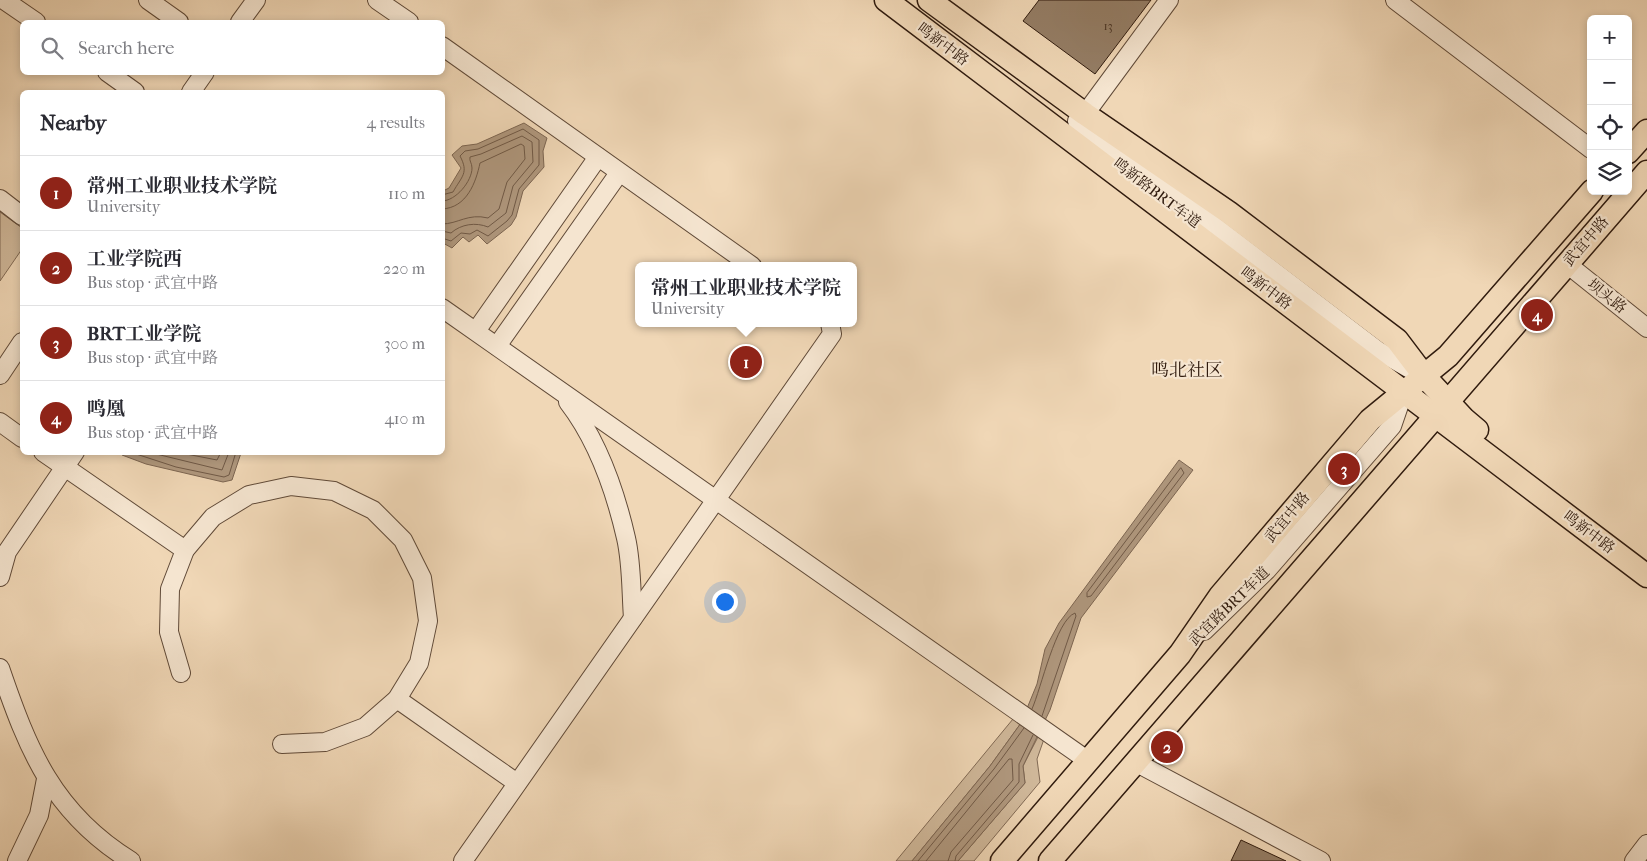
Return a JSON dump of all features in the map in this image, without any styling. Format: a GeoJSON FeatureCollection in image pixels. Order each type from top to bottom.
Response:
{"type":"FeatureCollection","features":[{"type":"Feature","properties":{"kind":"main road","name":"鸣新中路"},"geometry":{"type":"LineString","coordinates":[[886,0],[1405,393],[1442,408],[1473,426],[1647,560]]}},
{"type":"Feature","properties":{"kind":"main road","name":"鸣新中路"},"geometry":{"type":"LineString","coordinates":[[930,0],[1085,114],[1228,212],[1397,340],[1425,377],[1442,408],[1647,576]]}},
{"type":"Feature","properties":{"kind":"main road"},"geometry":{"type":"LineString","coordinates":[[1630,150],[1647,131]]}},
{"type":"Feature","properties":{"kind":"main road","name":"武宜中路"},"geometry":{"type":"LineString","coordinates":[[1050,861],[1647,172]]}},
{"type":"Feature","properties":{"kind":"main road","name":"武宜中路"},"geometry":{"type":"LineString","coordinates":[[1002,861],[1180,654],[1220,596],[1370,420],[1425,377],[1448,356],[1589,195]]}},
{"type":"Feature","properties":{"kind":"street"},"geometry":{"type":"LineString","coordinates":[[4,0],[33,20]]}},
{"type":"Feature","properties":{"kind":"street"},"geometry":{"type":"LineString","coordinates":[[148,0],[176,20]]}},
{"type":"Feature","properties":{"kind":"street"},"geometry":{"type":"LineString","coordinates":[[241,20],[256,0]]}},
{"type":"Feature","properties":{"kind":"street"},"geometry":{"type":"LineString","coordinates":[[378,0],[406,20]]}},
{"type":"Feature","properties":{"kind":"street","name":"鸣新路BRT车道"},"geometry":{"type":"LineString","coordinates":[[901,0],[1368,352],[1402,383],[1405,393]]}},
{"type":"Feature","properties":{"kind":"street","name":"鸣新路BRT车道"},"geometry":{"type":"LineString","coordinates":[[918,0],[1376,350],[1425,377]]}},
{"type":"Feature","properties":{"kind":"street"},"geometry":{"type":"LineString","coordinates":[[1085,114],[1169,0]]}},
{"type":"Feature","properties":{"kind":"street"},"geometry":{"type":"LineString","coordinates":[[1395,0],[1587,146]]}},
{"type":"Feature","properties":{"kind":"street"},"geometry":{"type":"LineString","coordinates":[[445,48],[746,262]]}},
{"type":"Feature","properties":{"kind":"street"},"geometry":{"type":"LineString","coordinates":[[111,75],[132,90]]}},
{"type":"Feature","properties":{"kind":"street"},"geometry":{"type":"LineString","coordinates":[[192,90],[203,75]]}},
{"type":"Feature","properties":{"kind":"street"},"geometry":{"type":"LineString","coordinates":[[476,331],[598,157]]}},
{"type":"Feature","properties":{"kind":"street"},"geometry":{"type":"LineString","coordinates":[[497,346],[619,173]]}},
{"type":"Feature","properties":{"kind":"street"},"geometry":{"type":"LineString","coordinates":[[0,199],[20,214]]}},
{"type":"Feature","properties":{"kind":"street","name":"坝头路"},"geometry":{"type":"LineString","coordinates":[[1567,264],[1647,328]]}},
{"type":"Feature","properties":{"kind":"street"},"geometry":{"type":"LineString","coordinates":[[445,310],[1023,713],[1087,760]]}},
{"type":"Feature","properties":{"kind":"street"},"geometry":{"type":"LineString","coordinates":[[463,861],[832,334],[831,327]]}},
{"type":"Feature","properties":{"kind":"street"},"geometry":{"type":"LineString","coordinates":[[0,375],[20,345]]}},
{"type":"Feature","properties":{"kind":"street"},"geometry":{"type":"LineString","coordinates":[[556,388],[583,422],[607,473],[626,540],[633,618]]}},
{"type":"Feature","properties":{"kind":"street"},"geometry":{"type":"LineString","coordinates":[[0,422],[20,437]]}},
{"type":"Feature","properties":{"kind":"street"},"geometry":{"type":"LineString","coordinates":[[47,455],[185,550]]}},
{"type":"Feature","properties":{"kind":"street"},"geometry":{"type":"LineString","coordinates":[[0,576],[8,552],[73,455]]}},
{"type":"Feature","properties":{"kind":"street"},"geometry":{"type":"LineString","coordinates":[[181,673],[169,632],[170,590],[185,550],[213,517],[249,495],[291,486],[334,491],[372,510],[403,540],[422,578],[428,621],[419,663],[397,700],[365,727],[325,742],[282,744]]}},
{"type":"Feature","properties":{"kind":"street"},"geometry":{"type":"LineString","coordinates":[[0,668],[22,730],[46,779],[77,818],[115,852],[131,861]]}},
{"type":"Feature","properties":{"kind":"street"},"geometry":{"type":"LineString","coordinates":[[397,700],[517,783]]}},
{"type":"Feature","properties":{"kind":"street"},"geometry":{"type":"LineString","coordinates":[[1135,762],[1321,861]]}},
{"type":"Feature","properties":{"kind":"street"},"geometry":{"type":"LineString","coordinates":[[17,861],[39,815],[46,779]]}},
{"type":"Feature","properties":{"kind":"street"},"geometry":{"type":"LineString","coordinates":[[1634,861],[1647,844]]}},
{"type":"Feature","properties":{"kind":"shaded area"},"geometry":{"type":"Polygon","coordinates":[[[0,212],[20,227],[20,252],[0,281],[0,212]]]}},
{"type":"Feature","properties":{"kind":"shaded area"},"geometry":{"type":"Polygon","coordinates":[[[1013,719],[1021,723],[990,766],[912,861],[896,861],[1013,719]]]}},
{"type":"Feature","properties":{"kind":"shaded area"},"geometry":{"type":"Polygon","coordinates":[[[1039,735],[1044,739],[1037,759],[1040,782],[974,861],[958,861],[1025,783],[1023,766],[1039,735]]]}},
{"type":"Feature","properties":{"kind":"water"},"geometry":{"type":"Polygon","coordinates":[[[524,123],[547,138],[543,151],[544,167],[523,191],[516,217],[511,225],[487,244],[478,235],[469,242],[463,237],[452,248],[445,244],[445,190],[449,188],[461,168],[452,155],[462,146],[477,144],[524,123]]]}},
{"type":"Feature","properties":{"kind":"water"},"geometry":{"type":"Polygon","coordinates":[[[122,455],[240,455],[232,480],[223,482],[146,464],[122,455]]]}},
{"type":"Feature","properties":{"kind":"water"},"geometry":{"type":"Polygon","coordinates":[[[1179,460],[1193,470],[1081,618],[1050,710],[1023,766],[1025,783],[958,861],[912,861],[990,766],[1021,723],[1037,684],[1045,649],[1059,623],[1179,460]]]}},
{"type":"Feature","properties":{"kind":"building"},"geometry":{"type":"Polygon","coordinates":[[[1039,0],[1151,0],[1095,74],[1023,21],[1039,0]]]}},
{"type":"Feature","properties":{"kind":"building"},"geometry":{"type":"Polygon","coordinates":[[[1241,840],[1286,861],[1231,861],[1241,840]]]}},
{"type":"Feature","properties":{"kind":"place","name":"鸣凰"},"geometry":{"type":"Point","coordinates":[1537,315]}},
{"type":"Feature","properties":{"kind":"place","name":"常州工业职业技术学院"},"geometry":{"type":"Point","coordinates":[746,362]}},
{"type":"Feature","properties":{"kind":"place","name":"BRT工业学院"},"geometry":{"type":"Point","coordinates":[1344,469]}},
{"type":"Feature","properties":{"kind":"place","name":"工业学院西"},"geometry":{"type":"Point","coordinates":[1167,747]}},
{"type":"Feature","properties":{"kind":"district","name":"鸣北社区"},"geometry":{"type":"Point","coordinates":[1187,370]}}]}
